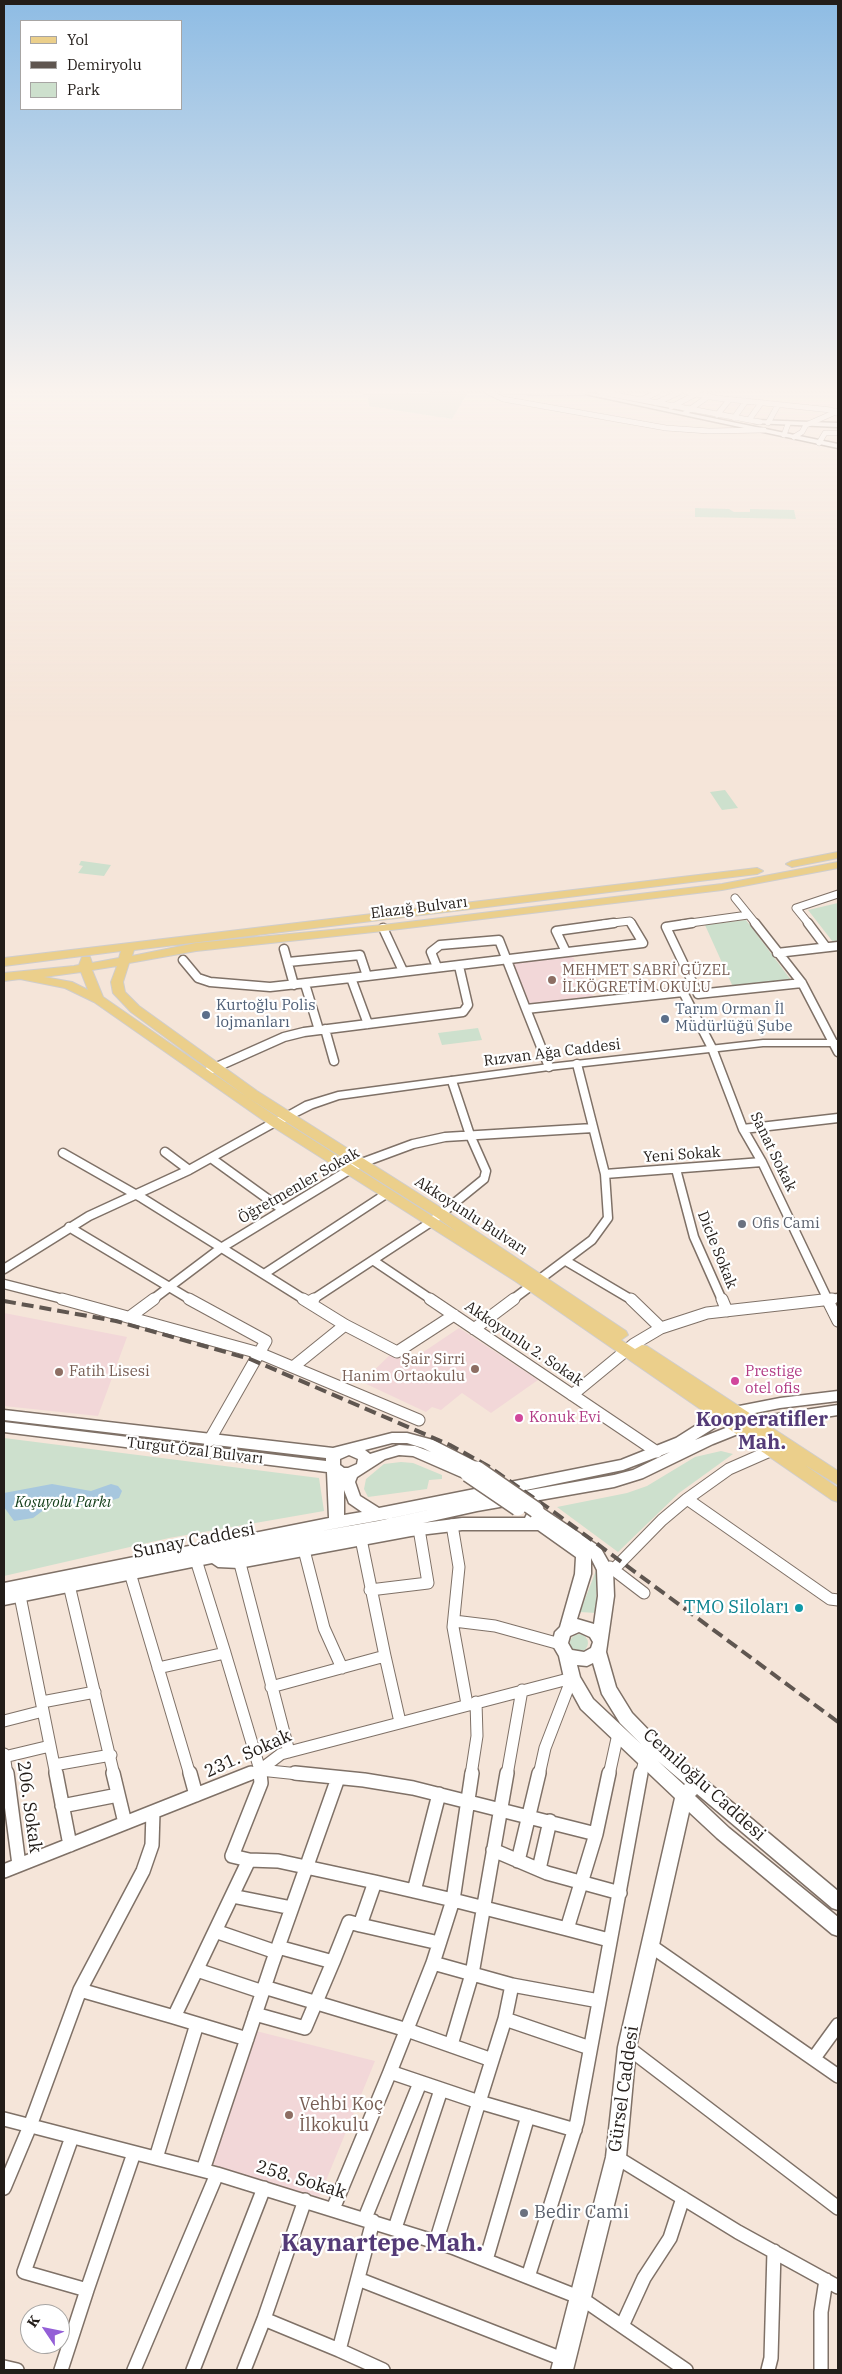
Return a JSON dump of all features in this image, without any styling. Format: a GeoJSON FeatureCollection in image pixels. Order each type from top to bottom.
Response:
{"type":"FeatureCollection","features":[{"type":"Feature","properties":{"kind":"main road","name":"Elazığ Bulvarı"},"geometry":{"type":"LineString","coordinates":[[4,962],[747,873],[838,855]]}},
{"type":"Feature","properties":{"kind":"main road","name":"Elazığ Bulvarı"},"geometry":{"type":"LineString","coordinates":[[4,977],[85,968],[196,947],[383,928],[722,887],[838,866]]}},
{"type":"Feature","properties":{"kind":"main road","name":"Akkoyunlu Bulvarı"},"geometry":{"type":"LineString","coordinates":[[129,946],[117,982],[120,993],[135,1009],[209,1070]]}},
{"type":"Feature","properties":{"kind":"main road"},"geometry":{"type":"LineString","coordinates":[[87,951],[85,968],[98,999]]}},
{"type":"Feature","properties":{"kind":"main road","name":"Akkoyunlu Bulvarı"},"geometry":{"type":"LineString","coordinates":[[22,976],[68,985],[98,999],[209,1070],[354,1167],[537,1283],[728,1414],[751,1422],[838,1479]]}},
{"type":"Feature","properties":{"kind":"main road","name":"Rızvan Ağa Caddesi"},"geometry":{"type":"LineString","coordinates":[[280,1119],[338,1096],[549,1067],[763,1044],[836,1046]]}},
{"type":"Feature","properties":{"kind":"main road","name":"Akkoyunlu Bulvarı"},"geometry":{"type":"LineString","coordinates":[[354,1167],[386,1194],[436,1218]]}},
{"type":"Feature","properties":{"kind":"main road"},"geometry":{"type":"LineString","coordinates":[[728,1414],[780,1403],[838,1396]]}},
{"type":"Feature","properties":{"kind":"main road","name":"Sunay Caddesi"},"geometry":{"type":"LineString","coordinates":[[4,1599],[196,1560],[238,1557],[546,1492],[614,1481],[638,1474],[751,1422],[838,1410]]}},
{"type":"Feature","properties":{"kind":"main road","name":"Akkoyunlu Bulvarı"},"geometry":{"type":"LineString","coordinates":[[728,1414],[737,1427],[838,1496]]}},
{"type":"Feature","properties":{"kind":"main road","name":"Sunay Caddesi"},"geometry":{"type":"LineString","coordinates":[[4,1588],[337,1520],[378,1515],[623,1465],[681,1442],[728,1414]]}},
{"type":"Feature","properties":{"kind":"main road","name":"Turgut Özal Bulvarı"},"geometry":{"type":"LineString","coordinates":[[4,1415],[338,1457]]}},
{"type":"Feature","properties":{"kind":"main road","name":"Turgut Özal Bulvarı"},"geometry":{"type":"LineString","coordinates":[[4,1427],[338,1457]]}},
{"type":"Feature","properties":{"kind":"main road"},"geometry":{"type":"LineString","coordinates":[[338,1457],[392,1438],[406,1438],[428,1444],[537,1517],[595,1551],[592,1556],[584,1574],[566,1628],[561,1636],[563,1649],[580,1659],[587,1659],[599,1644],[606,1596],[605,1570],[592,1556]]}},
{"type":"Feature","properties":{"kind":"main road"},"geometry":{"type":"LineString","coordinates":[[338,1457],[340,1473],[350,1474],[360,1470],[365,1463],[381,1455],[400,1450],[415,1451],[472,1472],[518,1508],[537,1517]]}},
{"type":"Feature","properties":{"kind":"main road"},"geometry":{"type":"LineString","coordinates":[[338,1457],[360,1452],[366,1459],[365,1463]]}},
{"type":"Feature","properties":{"kind":"main road"},"geometry":{"type":"LineString","coordinates":[[337,1520],[336,1481],[338,1457]]}},
{"type":"Feature","properties":{"kind":"main road"},"geometry":{"type":"LineString","coordinates":[[350,1474],[348,1482],[354,1499],[378,1515]]}},
{"type":"Feature","properties":{"kind":"main road"},"geometry":{"type":"LineString","coordinates":[[238,1557],[304,1550],[419,1529],[537,1517]]}},
{"type":"Feature","properties":{"kind":"main road"},"geometry":{"type":"LineString","coordinates":[[566,1628],[579,1625],[585,1626],[596,1632],[599,1644]]}},
{"type":"Feature","properties":{"kind":"main road","name":"Cemiloğlu Caddesi"},"geometry":{"type":"LineString","coordinates":[[599,1644],[608,1689],[626,1718],[691,1790],[723,1833],[838,1928]]}},
{"type":"Feature","properties":{"kind":"main road","name":"Cemiloğlu Caddesi"},"geometry":{"type":"LineString","coordinates":[[563,1649],[572,1678],[586,1704],[645,1759],[691,1790],[838,1902]]}},
{"type":"Feature","properties":{"kind":"main road","name":"Gürsel Caddesi"},"geometry":{"type":"LineString","coordinates":[[563,2365],[616,2157],[627,2047],[691,1790]]}},
{"type":"Feature","properties":{"kind":"street"},"geometry":{"type":"LineString","coordinates":[[826,947],[796,908],[838,894]]}},
{"type":"Feature","properties":{"kind":"street"},"geometry":{"type":"LineString","coordinates":[[735,898],[802,983],[836,1046]]}},
{"type":"Feature","properties":{"kind":"street"},"geometry":{"type":"LineString","coordinates":[[748,915],[666,927],[698,994],[802,983]]}},
{"type":"Feature","properties":{"kind":"street"},"geometry":{"type":"LineString","coordinates":[[183,960],[203,981],[270,987],[643,944],[630,921],[556,931],[566,952]]}},
{"type":"Feature","properties":{"kind":"street"},"geometry":{"type":"LineString","coordinates":[[383,928],[403,972]]}},
{"type":"Feature","properties":{"kind":"street"},"geometry":{"type":"LineString","coordinates":[[437,967],[431,952],[440,945],[499,940],[549,1067]]}},
{"type":"Feature","properties":{"kind":"street"},"geometry":{"type":"LineString","coordinates":[[777,953],[838,946]]}},
{"type":"Feature","properties":{"kind":"street"},"geometry":{"type":"LineString","coordinates":[[284,949],[294,985]]}},
{"type":"Feature","properties":{"kind":"street"},"geometry":{"type":"LineString","coordinates":[[288,962],[360,956],[367,976]]}},
{"type":"Feature","properties":{"kind":"street"},"geometry":{"type":"LineString","coordinates":[[209,1070],[284,1037],[322,1030],[462,1012],[468,1005],[459,966]]}},
{"type":"Feature","properties":{"kind":"street"},"geometry":{"type":"LineString","coordinates":[[351,978],[368,1024]]}},
{"type":"Feature","properties":{"kind":"street"},"geometry":{"type":"LineString","coordinates":[[304,984],[334,1061]]}},
{"type":"Feature","properties":{"kind":"street","name":"Sanat Sokak"},"geometry":{"type":"LineString","coordinates":[[526,1010],[684,992],[712,1048],[743,1129],[762,1162],[838,1321]]}},
{"type":"Feature","properties":{"kind":"street"},"geometry":{"type":"LineString","coordinates":[[474,1330],[592,1240],[608,1218],[605,1174],[577,1064]]}},
{"type":"Feature","properties":{"kind":"street"},"geometry":{"type":"LineString","coordinates":[[308,1302],[374,1261],[436,1218],[484,1179],[486,1171],[470,1135],[452,1081]]}},
{"type":"Feature","properties":{"kind":"street"},"geometry":{"type":"LineString","coordinates":[[743,1129],[838,1118]]}},
{"type":"Feature","properties":{"kind":"street"},"geometry":{"type":"LineString","coordinates":[[4,1269],[69,1227],[111,1204],[189,1170],[280,1119]]}},
{"type":"Feature","properties":{"kind":"street","name":"Öğretmenler Sokak"},"geometry":{"type":"LineString","coordinates":[[131,1316],[221,1248],[354,1167],[413,1144],[470,1135],[593,1128]]}},
{"type":"Feature","properties":{"kind":"street"},"geometry":{"type":"LineString","coordinates":[[165,1152],[189,1170]]}},
{"type":"Feature","properties":{"kind":"street"},"geometry":{"type":"LineString","coordinates":[[63,1153],[135,1195],[346,1325],[397,1352],[454,1315]]}},
{"type":"Feature","properties":{"kind":"street"},"geometry":{"type":"LineString","coordinates":[[211,1158],[283,1210]]}},
{"type":"Feature","properties":{"kind":"street","name":"Yeni Sokak"},"geometry":{"type":"LineString","coordinates":[[605,1174],[762,1162]]}},
{"type":"Feature","properties":{"kind":"street","name":"Dicle Sokak"},"geometry":{"type":"LineString","coordinates":[[676,1169],[694,1236],[727,1311]]}},
{"type":"Feature","properties":{"kind":"street"},"geometry":{"type":"LineString","coordinates":[[264,1274],[386,1194]]}},
{"type":"Feature","properties":{"kind":"street"},"geometry":{"type":"LineString","coordinates":[[69,1227],[169,1288],[266,1341],[209,1440]]}},
{"type":"Feature","properties":{"kind":"street","name":"Akkoyunlu 2. Sokak"},"geometry":{"type":"LineString","coordinates":[[374,1261],[657,1452]]}},
{"type":"Feature","properties":{"kind":"street"},"geometry":{"type":"LineString","coordinates":[[566,1261],[631,1299],[662,1328]]}},
{"type":"Feature","properties":{"kind":"street"},"geometry":{"type":"LineString","coordinates":[[4,1284],[131,1316],[259,1353],[419,1420]]}},
{"type":"Feature","properties":{"kind":"street"},"geometry":{"type":"LineString","coordinates":[[572,1395],[631,1347],[662,1328],[707,1314],[838,1298]]}},
{"type":"Feature","properties":{"kind":"street"},"geometry":{"type":"LineString","coordinates":[[292,1367],[346,1325]]}},
{"type":"Feature","properties":{"kind":"street"},"geometry":{"type":"LineString","coordinates":[[614,1569],[687,1499],[729,1469],[770,1451]]}},
{"type":"Feature","properties":{"kind":"street"},"geometry":{"type":"LineString","coordinates":[[687,1499],[830,1599],[838,1600]]}},
{"type":"Feature","properties":{"kind":"street"},"geometry":{"type":"LineString","coordinates":[[333,2209],[407,2030],[433,1963],[453,1900],[477,1736],[472,1703],[454,1621],[459,1567],[452,1526]]}},
{"type":"Feature","properties":{"kind":"street"},"geometry":{"type":"LineString","coordinates":[[370,1590],[428,1583],[419,1529]]}},
{"type":"Feature","properties":{"kind":"street"},"geometry":{"type":"LineString","coordinates":[[361,1539],[370,1590],[400,1722]]}},
{"type":"Feature","properties":{"kind":"street"},"geometry":{"type":"LineString","coordinates":[[304,1550],[324,1628],[342,1668]]}},
{"type":"Feature","properties":{"kind":"street"},"geometry":{"type":"LineString","coordinates":[[592,1556],[614,1569],[644,1593]]}},
{"type":"Feature","properties":{"kind":"street"},"geometry":{"type":"LineString","coordinates":[[238,1557],[289,1752]]}},
{"type":"Feature","properties":{"kind":"street"},"geometry":{"type":"LineString","coordinates":[[196,1560],[260,1770],[261,1783],[232,1856],[249,1860],[278,1861],[306,1869],[375,1882],[609,1940]]}},
{"type":"Feature","properties":{"kind":"street"},"geometry":{"type":"LineString","coordinates":[[130,1573],[196,1795]]}},
{"type":"Feature","properties":{"kind":"street"},"geometry":{"type":"LineString","coordinates":[[69,1585],[125,1823]]}},
{"type":"Feature","properties":{"kind":"street"},"geometry":{"type":"LineString","coordinates":[[20,1596],[70,1845]]}},
{"type":"Feature","properties":{"kind":"street"},"geometry":{"type":"LineString","coordinates":[[454,1621],[495,1626],[563,1649]]}},
{"type":"Feature","properties":{"kind":"street"},"geometry":{"type":"LineString","coordinates":[[158,1668],[225,1653]]}},
{"type":"Feature","properties":{"kind":"street"},"geometry":{"type":"LineString","coordinates":[[271,1687],[385,1656]]}},
{"type":"Feature","properties":{"kind":"street"},"geometry":{"type":"LineString","coordinates":[[518,1861],[545,1748],[572,1678]]}},
{"type":"Feature","properties":{"kind":"street","name":"231. Sokak"},"geometry":{"type":"LineString","coordinates":[[4,1871],[260,1770],[281,1754],[572,1678]]}},
{"type":"Feature","properties":{"kind":"street"},"geometry":{"type":"LineString","coordinates":[[450,2045],[472,1974],[522,1690]]}},
{"type":"Feature","properties":{"kind":"street"},"geometry":{"type":"LineString","coordinates":[[4,1721],[42,1707],[95,1692]]}},
{"type":"Feature","properties":{"kind":"street"},"geometry":{"type":"LineString","coordinates":[[567,1929],[596,1834],[618,1734]]}},
{"type":"Feature","properties":{"kind":"street"},"geometry":{"type":"LineString","coordinates":[[4,1756],[50,1746]]}},
{"type":"Feature","properties":{"kind":"street"},"geometry":{"type":"LineString","coordinates":[[54,1765],[110,1754]]}},
{"type":"Feature","properties":{"kind":"street","name":"206. Sokak"},"geometry":{"type":"LineString","coordinates":[[4,1756],[19,1865]]}},
{"type":"Feature","properties":{"kind":"street"},"geometry":{"type":"LineString","coordinates":[[528,2277],[575,2130],[609,1940],[620,1893],[637,1790],[645,1759]]}},
{"type":"Feature","properties":{"kind":"street"},"geometry":{"type":"LineString","coordinates":[[260,1770],[364,1780],[439,1794],[596,1834]]}},
{"type":"Feature","properties":{"kind":"street"},"geometry":{"type":"LineString","coordinates":[[134,2370],[210,2172],[255,2014],[338,1778]]}},
{"type":"Feature","properties":{"kind":"street"},"geometry":{"type":"LineString","coordinates":[[414,1891],[439,1794]]}},
{"type":"Feature","properties":{"kind":"street"},"geometry":{"type":"LineString","coordinates":[[62,1806],[118,1795]]}},
{"type":"Feature","properties":{"kind":"street"},"geometry":{"type":"LineString","coordinates":[[4,2188],[30,2126],[80,1990],[143,1871],[152,1845],[153,1812]]}},
{"type":"Feature","properties":{"kind":"street"},"geometry":{"type":"LineString","coordinates":[[539,1870],[550,1821]]}},
{"type":"Feature","properties":{"kind":"street"},"geometry":{"type":"LineString","coordinates":[[494,1850],[539,1870],[620,1893]]}},
{"type":"Feature","properties":{"kind":"street"},"geometry":{"type":"LineString","coordinates":[[174,2017],[249,1860]]}},
{"type":"Feature","properties":{"kind":"street"},"geometry":{"type":"LineString","coordinates":[[360,1925],[375,1882]]}},
{"type":"Feature","properties":{"kind":"street"},"geometry":{"type":"LineString","coordinates":[[232,1896],[292,1908]]}},
{"type":"Feature","properties":{"kind":"street"},"geometry":{"type":"LineString","coordinates":[[255,2014],[305,2028],[349,1922],[440,1943]]}},
{"type":"Feature","properties":{"kind":"street"},"geometry":{"type":"LineString","coordinates":[[215,1931],[277,1950],[333,1962]]}},
{"type":"Feature","properties":{"kind":"street"},"geometry":{"type":"LineString","coordinates":[[651,1946],[838,2076]]}},
{"type":"Feature","properties":{"kind":"street"},"geometry":{"type":"LineString","coordinates":[[433,1963],[512,1985],[599,2000]]}},
{"type":"Feature","properties":{"kind":"street"},"geometry":{"type":"LineString","coordinates":[[196,1970],[263,1990],[315,2002],[407,2030],[492,2060]]}},
{"type":"Feature","properties":{"kind":"street"},"geometry":{"type":"LineString","coordinates":[[436,2242],[505,2019],[512,1985]]}},
{"type":"Feature","properties":{"kind":"street"},"geometry":{"type":"LineString","coordinates":[[80,1990],[247,2039]]}},
{"type":"Feature","properties":{"kind":"street"},"geometry":{"type":"LineString","coordinates":[[505,2019],[590,2048]]}},
{"type":"Feature","properties":{"kind":"street"},"geometry":{"type":"LineString","coordinates":[[156,2158],[198,2024]]}},
{"type":"Feature","properties":{"kind":"street"},"geometry":{"type":"LineString","coordinates":[[814,2058],[838,2024]]}},
{"type":"Feature","properties":{"kind":"street"},"geometry":{"type":"LineString","coordinates":[[627,2047],[838,2208]]}},
{"type":"Feature","properties":{"kind":"street"},"geometry":{"type":"LineString","coordinates":[[390,2072],[479,2102],[575,2130]]}},
{"type":"Feature","properties":{"kind":"street"},"geometry":{"type":"LineString","coordinates":[[339,2350],[358,2279],[369,2220],[420,2083]]}},
{"type":"Feature","properties":{"kind":"street"},"geometry":{"type":"LineString","coordinates":[[395,2228],[441,2090]]}},
{"type":"Feature","properties":{"kind":"street"},"geometry":{"type":"LineString","coordinates":[[486,2260],[528,2116]]}},
{"type":"Feature","properties":{"kind":"street","name":"258. Sokak"},"geometry":{"type":"LineString","coordinates":[[4,2119],[210,2172],[395,2228],[486,2260],[581,2298],[684,2370]]}},
{"type":"Feature","properties":{"kind":"street"},"geometry":{"type":"LineString","coordinates":[[72,2137],[24,2272],[87,2290]]}},
{"type":"Feature","properties":{"kind":"street"},"geometry":{"type":"LineString","coordinates":[[61,2370],[134,2153]]}},
{"type":"Feature","properties":{"kind":"street"},"geometry":{"type":"LineString","coordinates":[[616,2157],[683,2198],[832,2283],[821,2312],[822,2370]]}},
{"type":"Feature","properties":{"kind":"street"},"geometry":{"type":"LineString","coordinates":[[193,2370],[264,2188]]}},
{"type":"Feature","properties":{"kind":"street"},"geometry":{"type":"LineString","coordinates":[[622,2326],[644,2278],[670,2238],[683,2198]]}},
{"type":"Feature","properties":{"kind":"street"},"geometry":{"type":"LineString","coordinates":[[244,2370],[264,2319],[305,2200]]}},
{"type":"Feature","properties":{"kind":"street"},"geometry":{"type":"LineString","coordinates":[[768,2370],[772,2358],[774,2251]]}},
{"type":"Feature","properties":{"kind":"street"},"geometry":{"type":"LineString","coordinates":[[358,2279],[563,2365]]}},
{"type":"Feature","properties":{"kind":"street"},"geometry":{"type":"LineString","coordinates":[[264,2319],[383,2370]]}},
{"type":"Feature","properties":{"kind":"street"},"geometry":{"type":"LineString","coordinates":[[4,2367],[17,2370]]}},
{"type":"Feature","properties":{"kind":"shaded area","name":"MEHMET SABRİ GÜZEL İLKÖGRETİM OKULU"},"geometry":{"type":"Polygon","coordinates":[[[572,955],[594,998],[529,1005],[513,962],[572,955]]]}},
{"type":"Feature","properties":{"kind":"shaded area","name":"Fatih Lisesi"},"geometry":{"type":"Polygon","coordinates":[[[4,1313],[127,1337],[98,1416],[4,1406],[4,1313]]]}},
{"type":"Feature","properties":{"kind":"shaded area","name":"Şair Sirri Hanim Ortaokulu"},"geometry":{"type":"Polygon","coordinates":[[[459,1328],[538,1380],[491,1413],[462,1393],[441,1410],[432,1407],[426,1412],[362,1382],[392,1353],[413,1359],[459,1328]]]}},
{"type":"Feature","properties":{"kind":"shaded area","name":"Vehbi Koç İlkokulu"},"geometry":{"type":"Polygon","coordinates":[[[256,2031],[375,2061],[318,2200],[207,2168],[256,2031]]]}},
{"type":"Feature","properties":{"kind":"green space"},"geometry":{"type":"Polygon","coordinates":[[[695,508],[729,509],[734,512],[750,512],[750,509],[794,510],[796,519],[695,517],[695,508]]]}},
{"type":"Feature","properties":{"kind":"green space"},"geometry":{"type":"Polygon","coordinates":[[[725,790],[738,808],[722,810],[710,792],[725,790]]]}},
{"type":"Feature","properties":{"kind":"green space"},"geometry":{"type":"Polygon","coordinates":[[[81,861],[111,865],[104,876],[78,873],[83,866],[79,865],[81,861]]]}},
{"type":"Feature","properties":{"kind":"green space"},"geometry":{"type":"Polygon","coordinates":[[[838,903],[838,941],[833,942],[808,910],[838,903]]]}},
{"type":"Feature","properties":{"kind":"green space"},"geometry":{"type":"Polygon","coordinates":[[[746,920],[791,980],[733,987],[705,925],[746,920]]]}},
{"type":"Feature","properties":{"kind":"green space"},"geometry":{"type":"Polygon","coordinates":[[[478,1028],[482,1040],[442,1045],[438,1033],[478,1028]]]}},
{"type":"Feature","properties":{"kind":"green space","name":"Koşuyolu Parkı"},"geometry":{"type":"Polygon","coordinates":[[[4,1438],[319,1478],[324,1511],[169,1538],[4,1576],[4,1438]]]}},
{"type":"Feature","properties":{"kind":"green space"},"geometry":{"type":"Polygon","coordinates":[[[721,1451],[733,1454],[679,1493],[618,1552],[557,1507],[627,1493],[647,1486],[695,1457],[721,1451]]]}},
{"type":"Feature","properties":{"kind":"green space"},"geometry":{"type":"Polygon","coordinates":[[[413,1463],[442,1475],[442,1479],[429,1480],[427,1489],[368,1497],[364,1489],[366,1479],[384,1464],[413,1463]]]}},
{"type":"Feature","properties":{"kind":"green space"},"geometry":{"type":"Polygon","coordinates":[[[597,1568],[596,1613],[580,1612],[597,1568]]]}},
{"type":"Feature","properties":{"kind":"green space"},"geometry":{"type":"Polygon","coordinates":[[[575,1634],[583,1634],[588,1639],[586,1650],[575,1652],[570,1647],[570,1639],[575,1634]]]}},
{"type":"Feature","properties":{"kind":"water"},"geometry":{"type":"Polygon","coordinates":[[[52,1484],[91,1491],[111,1484],[118,1486],[122,1491],[119,1498],[106,1502],[45,1509],[33,1518],[14,1521],[4,1507],[4,1493],[52,1484]]]}},
{"type":"Feature","properties":{"kind":"railway"},"geometry":{"type":"LineString","coordinates":[[4,1301],[116,1321],[250,1359],[450,1445],[488,1466],[554,1512],[838,1722]]}},
{"type":"Feature","properties":{"kind":"place","name":"MEHMET SABRİ GÜZEL İLKÖGRETİM OKULU"},"geometry":{"type":"Point","coordinates":[552,980]}},
{"type":"Feature","properties":{"kind":"place","name":"Kurtoğlu Polis lojmanları"},"geometry":{"type":"Point","coordinates":[206,1015]}},
{"type":"Feature","properties":{"kind":"place","name":"Tarım Orman İl Müdürlüğü Şube"},"geometry":{"type":"Point","coordinates":[665,1019]}},
{"type":"Feature","properties":{"kind":"place","name":"Ofis Cami"},"geometry":{"type":"Point","coordinates":[742,1224]}},
{"type":"Feature","properties":{"kind":"place","name":"Şair Sirri Hanim Ortaokulu"},"geometry":{"type":"Point","coordinates":[475,1369]}},
{"type":"Feature","properties":{"kind":"place","name":"Fatih Lisesi"},"geometry":{"type":"Point","coordinates":[59,1372]}},
{"type":"Feature","properties":{"kind":"place","name":"Prestige otel ofis"},"geometry":{"type":"Point","coordinates":[735,1381]}},
{"type":"Feature","properties":{"kind":"place","name":"Konuk Evi"},"geometry":{"type":"Point","coordinates":[519,1418]}},
{"type":"Feature","properties":{"kind":"place","name":"TMO Siloları"},"geometry":{"type":"Point","coordinates":[799,1608]}},
{"type":"Feature","properties":{"kind":"place","name":"Vehbi Koç İlkokulu"},"geometry":{"type":"Point","coordinates":[289,2115]}},
{"type":"Feature","properties":{"kind":"place","name":"Bedir Cami"},"geometry":{"type":"Point","coordinates":[524,2213]}},
{"type":"Feature","properties":{"kind":"district","name":"Kooperatifler Mah."},"geometry":{"type":"Point","coordinates":[762,1432]}},
{"type":"Feature","properties":{"kind":"district","name":"Kaynartepe Mah."},"geometry":{"type":"Point","coordinates":[382,2244]}}]}
